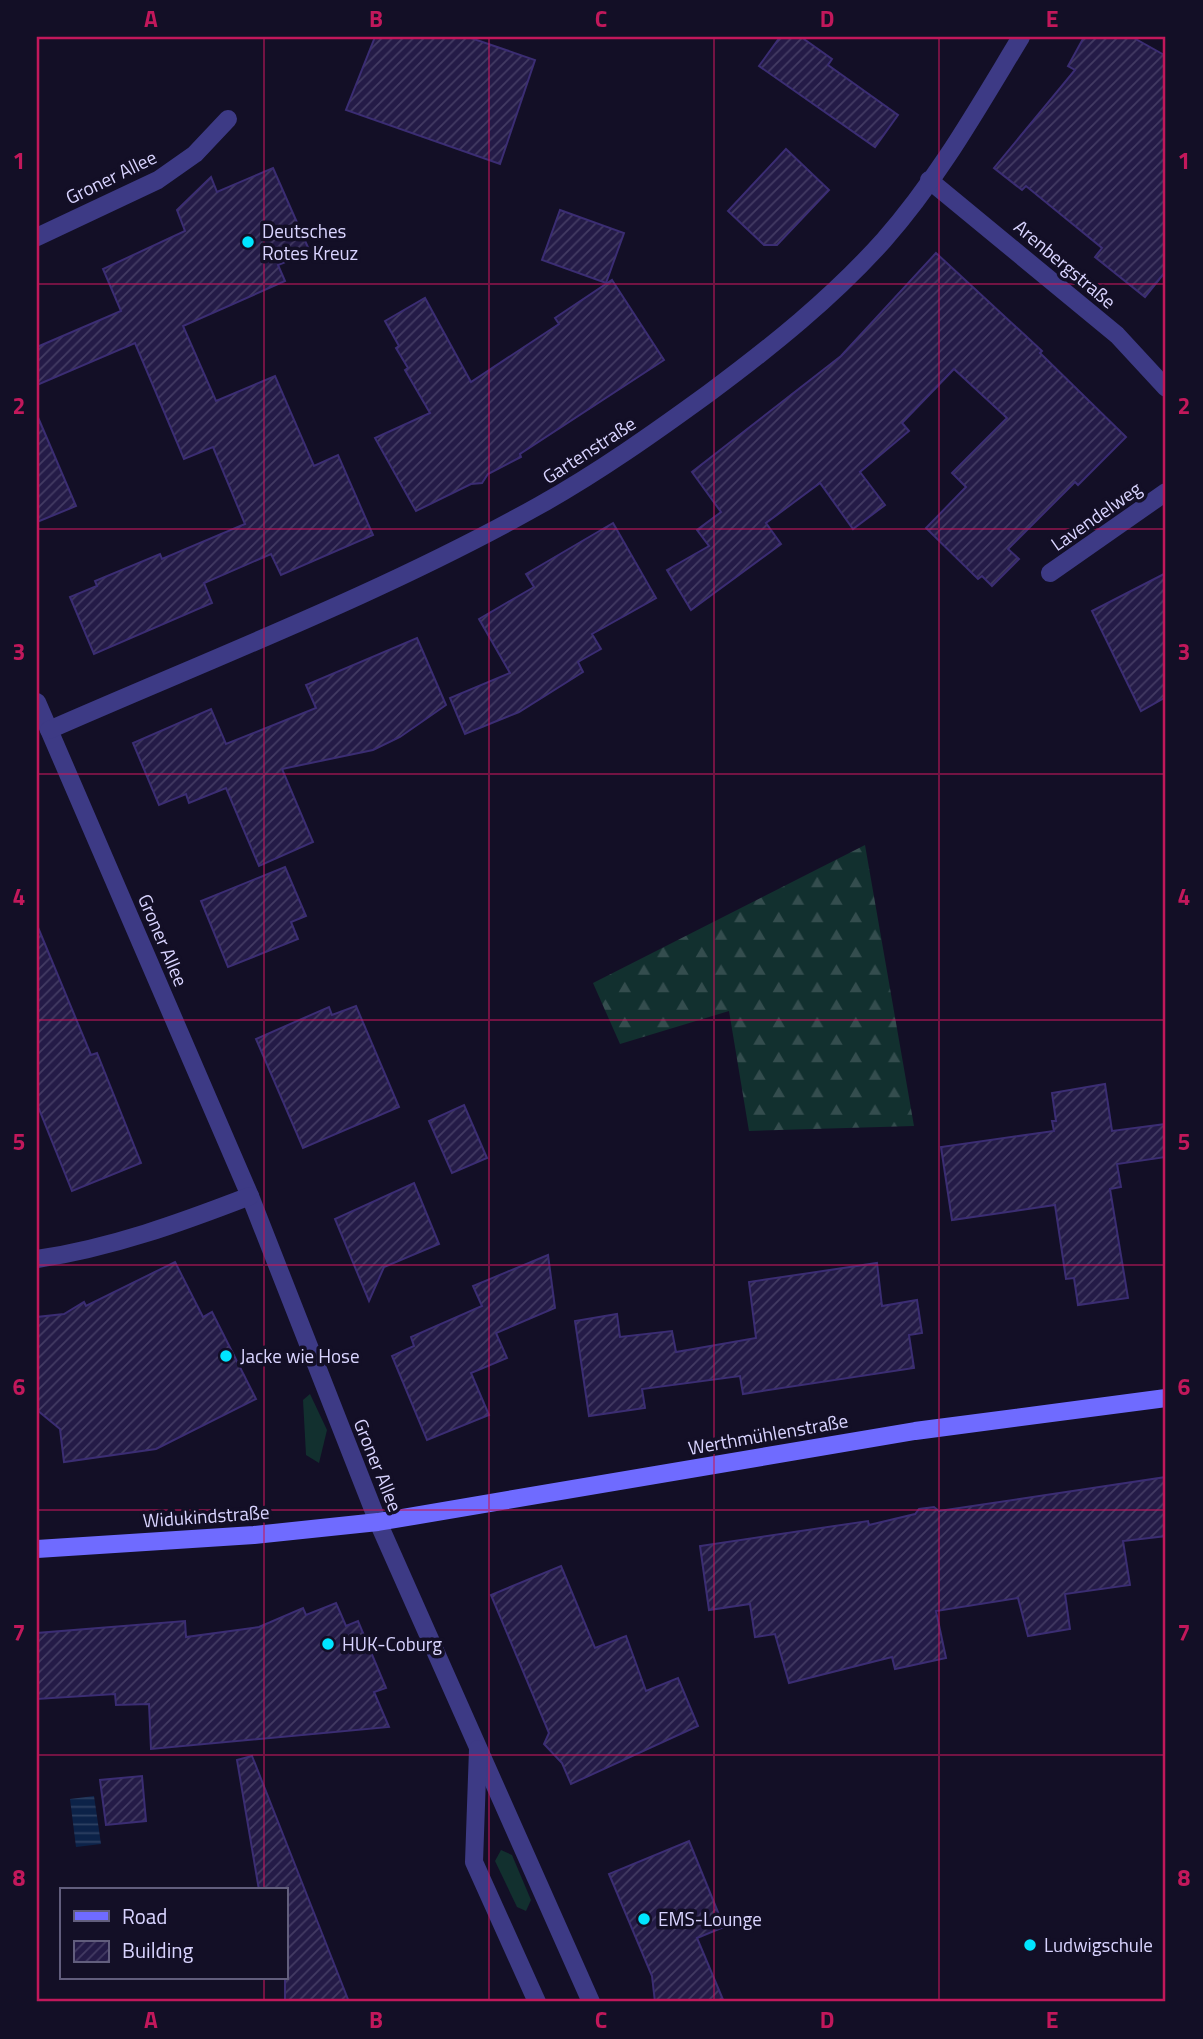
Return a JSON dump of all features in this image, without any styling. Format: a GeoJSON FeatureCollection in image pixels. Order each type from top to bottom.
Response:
{"type":"FeatureCollection","features":[{"type":"Feature","properties":{"kind":"main road","name":"Werthmühlenstraße"},"geometry":{"type":"LineString","coordinates":[[378,1522],[915,1431],[1166,1398]]}},
{"type":"Feature","properties":{"kind":"main road","name":"Widukindstraße"},"geometry":{"type":"LineString","coordinates":[[37,1549],[254,1535],[378,1522]]}},
{"type":"Feature","properties":{"kind":"street","name":"Gartenstraße"},"geometry":{"type":"LineString","coordinates":[[49,730],[389,581],[541,505],[623,454],[751,362],[825,300],[885,239],[975,115],[1021,37]]}},
{"type":"Feature","properties":{"kind":"street","name":"Groner Allee"},"geometry":{"type":"LineString","coordinates":[[37,237],[158,180],[195,154],[228,119]]}},
{"type":"Feature","properties":{"kind":"street","name":"Arenbergstraße"},"geometry":{"type":"LineString","coordinates":[[929,180],[1117,335],[1166,388]]}},
{"type":"Feature","properties":{"kind":"street","name":"Lavendelweg"},"geometry":{"type":"LineString","coordinates":[[1050,573],[1166,492]]}},
{"type":"Feature","properties":{"kind":"street","name":"Groner Allee"},"geometry":{"type":"LineString","coordinates":[[37,702],[250,1196],[378,1522],[591,2002]]}},
{"type":"Feature","properties":{"kind":"street"},"geometry":{"type":"LineString","coordinates":[[37,1259],[89,1251],[170,1226],[250,1196]]}},
{"type":"Feature","properties":{"kind":"street","name":"Groner Allee"},"geometry":{"type":"LineString","coordinates":[[478,1745],[474,1862],[537,2002]]}},
{"type":"Feature","properties":{"kind":"green space"},"geometry":{"type":"Polygon","coordinates":[[[865,845],[914,1126],[749,1131],[729,1011],[620,1044],[593,983],[865,845]]]}},
{"type":"Feature","properties":{"kind":"green space"},"geometry":{"type":"Polygon","coordinates":[[[310,1394],[327,1430],[319,1463],[306,1455],[303,1400],[310,1394]]]}},
{"type":"Feature","properties":{"kind":"green space"},"geometry":{"type":"Polygon","coordinates":[[[501,1850],[512,1855],[531,1900],[526,1911],[517,1907],[495,1861],[501,1850]]]}},
{"type":"Feature","properties":{"kind":"water"},"geometry":{"type":"Polygon","coordinates":[[[94,1796],[101,1844],[76,1847],[70,1799],[94,1796]]]}},
{"type":"Feature","properties":{"kind":"building"},"geometry":{"type":"Polygon","coordinates":[[[375,37],[468,37],[535,60],[500,164],[346,110],[375,37]]]}},
{"type":"Feature","properties":{"kind":"building"},"geometry":{"type":"Polygon","coordinates":[[[780,37],[801,37],[832,59],[828,65],[898,115],[875,147],[759,66],[780,37]]]}},
{"type":"Feature","properties":{"kind":"building"},"geometry":{"type":"Polygon","coordinates":[[[1084,37],[1132,37],[1166,56],[1166,271],[1145,297],[1095,257],[1102,248],[1026,186],[1022,190],[994,168],[1075,70],[1068,66],[1084,37]]]}},
{"type":"Feature","properties":{"kind":"building"},"geometry":{"type":"Polygon","coordinates":[[[786,149],[829,190],[777,245],[764,245],[728,211],[786,149]]]}},
{"type":"Feature","properties":{"kind":"building"},"geometry":{"type":"Polygon","coordinates":[[[273,168],[310,252],[278,265],[285,281],[183,326],[216,401],[275,376],[314,466],[338,455],[373,535],[281,575],[271,554],[204,583],[212,603],[94,654],[70,597],[97,586],[95,581],[160,554],[162,559],[245,524],[213,447],[184,459],[135,343],[37,385],[37,347],[121,311],[103,269],[185,231],[177,210],[211,177],[217,192],[273,168]]]}},
{"type":"Feature","properties":{"kind":"building"},"geometry":{"type":"Polygon","coordinates":[[[560,210],[624,233],[606,283],[542,260],[560,210]]]}},
{"type":"Feature","properties":{"kind":"building"},"geometry":{"type":"Polygon","coordinates":[[[936,253],[1042,351],[1040,353],[1126,437],[1078,485],[1075,482],[1008,549],[1019,559],[992,586],[982,576],[978,579],[926,528],[966,487],[952,473],[1007,418],[954,369],[902,423],[909,431],[860,472],[885,505],[853,529],[820,483],[766,523],[781,544],[691,610],[667,570],[709,546],[697,530],[721,512],[692,472],[841,356],[936,253]]]}},
{"type":"Feature","properties":{"kind":"building"},"geometry":{"type":"Polygon","coordinates":[[[612,280],[664,360],[520,454],[521,457],[488,474],[482,483],[471,484],[416,511],[375,438],[430,413],[405,370],[408,368],[385,321],[425,298],[471,382],[559,324],[555,318],[612,280]]]}},
{"type":"Feature","properties":{"kind":"building"},"geometry":{"type":"Polygon","coordinates":[[[37,415],[76,506],[37,522],[37,415]]]}},
{"type":"Feature","properties":{"kind":"building"},"geometry":{"type":"Polygon","coordinates":[[[613,523],[656,598],[592,634],[601,649],[578,662],[583,672],[519,712],[465,734],[450,698],[510,673],[479,619],[534,587],[526,574],[613,523]]]}},
{"type":"Feature","properties":{"kind":"building"},"geometry":{"type":"Polygon","coordinates":[[[1166,573],[1166,697],[1141,711],[1092,611],[1166,573]]]}},
{"type":"Feature","properties":{"kind":"building"},"geometry":{"type":"Polygon","coordinates":[[[417,638],[446,705],[400,737],[373,750],[282,769],[313,842],[259,866],[226,788],[189,803],[186,794],[159,805],[133,743],[211,709],[226,744],[316,708],[306,685],[417,638]]]}},
{"type":"Feature","properties":{"kind":"building"},"geometry":{"type":"Polygon","coordinates":[[[285,867],[306,916],[291,922],[298,939],[228,967],[201,901],[285,867]]]}},
{"type":"Feature","properties":{"kind":"building"},"geometry":{"type":"Polygon","coordinates":[[[37,925],[91,1055],[97,1053],[141,1163],[72,1191],[37,1104],[37,925]]]}},
{"type":"Feature","properties":{"kind":"building"},"geometry":{"type":"Polygon","coordinates":[[[356,1006],[399,1107],[303,1148],[256,1039],[329,1007],[332,1015],[356,1006]]]}},
{"type":"Feature","properties":{"kind":"building"},"geometry":{"type":"Polygon","coordinates":[[[1105,1084],[1112,1131],[1166,1124],[1166,1157],[1117,1164],[1121,1187],[1110,1189],[1128,1298],[1078,1305],[1074,1278],[1066,1279],[1055,1205],[952,1220],[941,1147],[1054,1131],[1052,1121],[1056,1121],[1052,1093],[1105,1084]]]}},
{"type":"Feature","properties":{"kind":"building"},"geometry":{"type":"Polygon","coordinates":[[[464,1105],[487,1158],[452,1173],[429,1121],[464,1105]]]}},
{"type":"Feature","properties":{"kind":"building"},"geometry":{"type":"Polygon","coordinates":[[[414,1183],[439,1244],[384,1267],[369,1301],[335,1219],[414,1183]]]}},
{"type":"Feature","properties":{"kind":"building"},"geometry":{"type":"Polygon","coordinates":[[[548,1255],[555,1308],[496,1333],[507,1358],[471,1373],[489,1415],[427,1440],[392,1356],[414,1346],[411,1337],[482,1306],[473,1286],[548,1255]]]}},
{"type":"Feature","properties":{"kind":"building"},"geometry":{"type":"Polygon","coordinates":[[[175,1262],[203,1317],[212,1312],[256,1399],[156,1449],[64,1462],[60,1429],[37,1410],[37,1317],[64,1314],[84,1302],[86,1306],[175,1262]]]}},
{"type":"Feature","properties":{"kind":"building"},"geometry":{"type":"Polygon","coordinates":[[[877,1263],[882,1306],[917,1300],[922,1333],[909,1335],[914,1368],[743,1394],[740,1376],[642,1389],[645,1408],[589,1416],[575,1321],[617,1314],[620,1337],[672,1331],[676,1352],[756,1338],[749,1282],[877,1263]]]}},
{"type":"Feature","properties":{"kind":"building"},"geometry":{"type":"Polygon","coordinates":[[[1166,1477],[1166,1536],[1123,1541],[1130,1585],[1065,1594],[1070,1629],[1028,1636],[1018,1598],[936,1611],[946,1658],[895,1669],[892,1657],[789,1683],[775,1634],[755,1637],[750,1604],[709,1610],[700,1546],[868,1521],[869,1525],[915,1514],[919,1509],[934,1507],[939,1511],[1166,1477]]]}},
{"type":"Feature","properties":{"kind":"building"},"geometry":{"type":"Polygon","coordinates":[[[561,1566],[595,1648],[626,1636],[646,1691],[678,1678],[698,1726],[571,1784],[562,1763],[544,1744],[549,1733],[491,1595],[561,1566]]]}},
{"type":"Feature","properties":{"kind":"building"},"geometry":{"type":"Polygon","coordinates":[[[336,1603],[346,1626],[358,1621],[386,1688],[374,1692],[389,1727],[151,1749],[149,1704],[116,1705],[115,1694],[37,1699],[37,1633],[185,1621],[186,1637],[259,1627],[303,1608],[306,1615],[336,1603]]]}},
{"type":"Feature","properties":{"kind":"building"},"geometry":{"type":"Polygon","coordinates":[[[252,1756],[349,2002],[285,2002],[287,1888],[259,1888],[237,1760],[252,1756]]]}},
{"type":"Feature","properties":{"kind":"building"},"geometry":{"type":"Polygon","coordinates":[[[142,1776],[146,1821],[106,1825],[100,1780],[142,1776]]]}},
{"type":"Feature","properties":{"kind":"building"},"geometry":{"type":"Polygon","coordinates":[[[689,1841],[724,1927],[697,1938],[724,2002],[655,2002],[652,1976],[609,1874],[689,1841]]]}},
{"type":"Feature","properties":{"kind":"place","name":"Deutsches Rotes Kreuz"},"geometry":{"type":"Point","coordinates":[248,242]}},
{"type":"Feature","properties":{"kind":"place","name":"Jacke wie Hose"},"geometry":{"type":"Point","coordinates":[226,1356]}},
{"type":"Feature","properties":{"kind":"place","name":"HUK-Coburg"},"geometry":{"type":"Point","coordinates":[328,1644]}},
{"type":"Feature","properties":{"kind":"place","name":"EMS-Lounge"},"geometry":{"type":"Point","coordinates":[644,1919]}},
{"type":"Feature","properties":{"kind":"place","name":"Ludwigschule"},"geometry":{"type":"Point","coordinates":[1030,1945]}}]}
